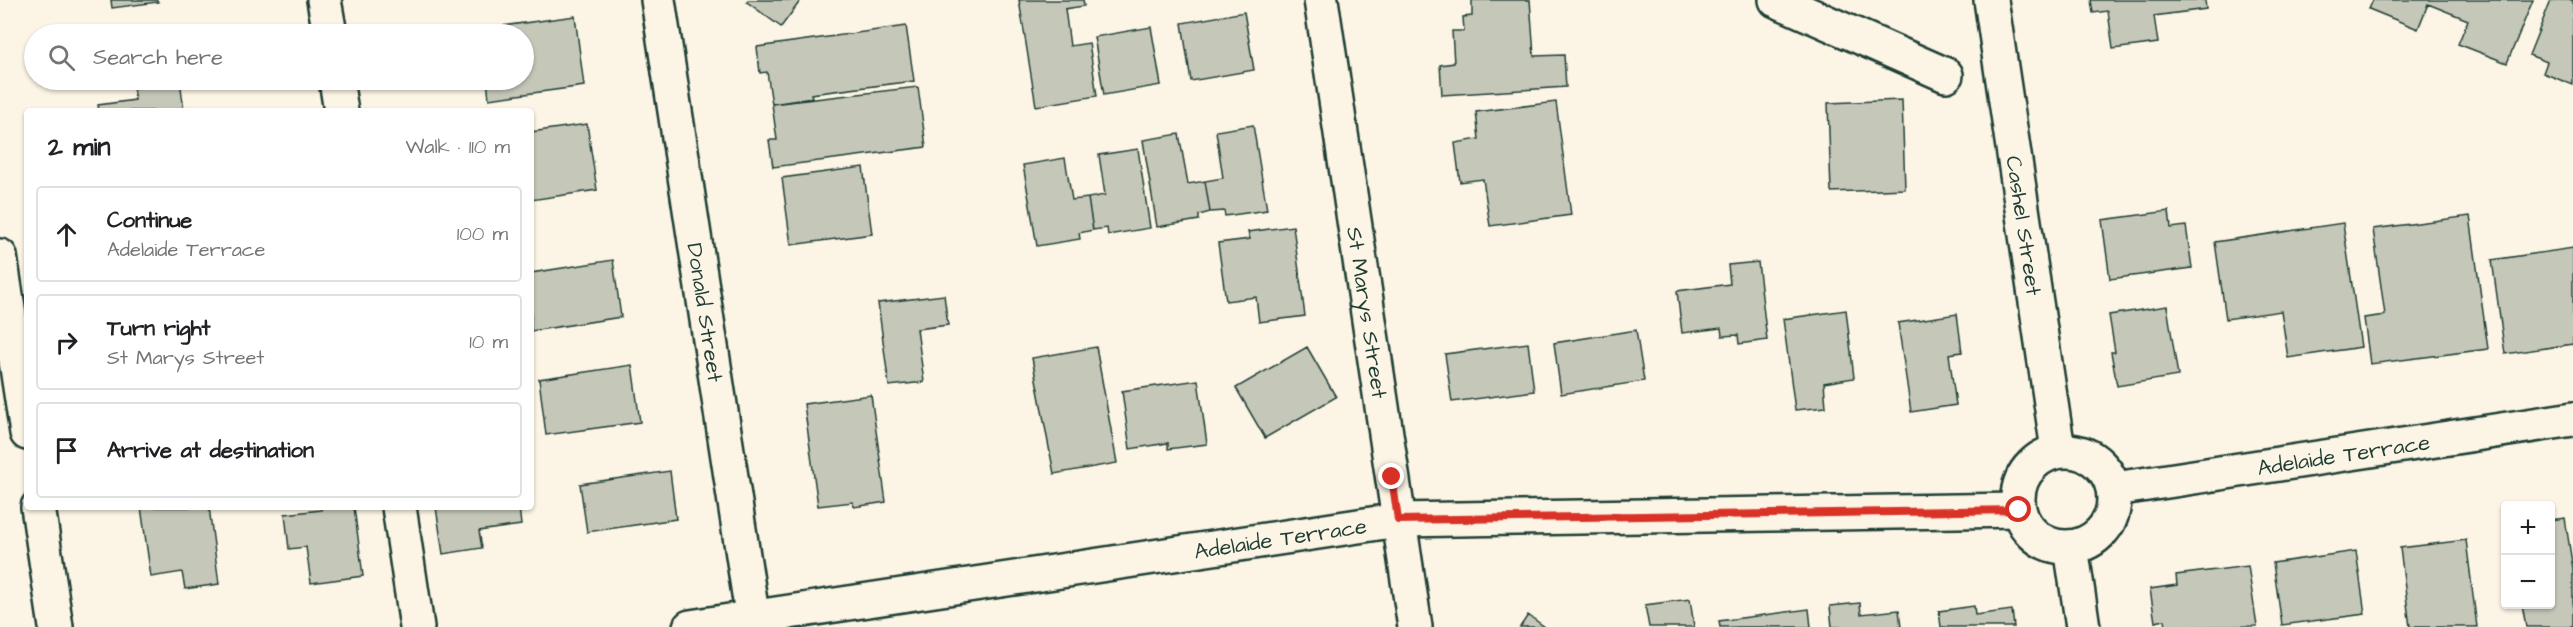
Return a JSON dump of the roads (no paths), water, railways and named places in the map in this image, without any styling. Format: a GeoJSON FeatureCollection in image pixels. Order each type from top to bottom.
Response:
{"type":"FeatureCollection","features":[{"type":"Feature","properties":{"kind":"street"},"geometry":{"type":"LineString","coordinates":[[324,0],[328,24]]}},
{"type":"Feature","properties":{"kind":"street","name":"Donald Street"},"geometry":{"type":"LineString","coordinates":[[658,0],[753,623]]}},
{"type":"Feature","properties":{"kind":"street","name":"St Marys Street"},"geometry":{"type":"LineString","coordinates":[[1322,0],[1415,627]]}},
{"type":"Feature","properties":{"kind":"street"},"geometry":{"type":"LineString","coordinates":[[1776,0],[1946,75]]}},
{"type":"Feature","properties":{"kind":"street","name":"Cashel Street"},"geometry":{"type":"LineString","coordinates":[[1991,0],[2058,450]]}},
{"type":"Feature","properties":{"kind":"street"},"geometry":{"type":"LineString","coordinates":[[338,90],[341,108]]}},
{"type":"Feature","properties":{"kind":"street"},"geometry":{"type":"LineString","coordinates":[[0,256],[24,413]]}},
{"type":"Feature","properties":{"kind":"street","name":"Adelaide Terrace"},"geometry":{"type":"LineString","coordinates":[[2115,489],[2573,419]]}},
{"type":"Feature","properties":{"kind":"street"},"geometry":{"type":"LineString","coordinates":[[2058,450],[2079,451],[2103,466],[2115,489],[2114,512],[2100,534],[2071,548],[2049,544],[2030,531],[2019,510],[2019,488],[2033,463],[2058,450]]}},
{"type":"Feature","properties":{"kind":"street"},"geometry":{"type":"LineString","coordinates":[[38,510],[56,627]]}},
{"type":"Feature","properties":{"kind":"street"},"geometry":{"type":"LineString","coordinates":[[399,510],[417,627]]}},
{"type":"Feature","properties":{"kind":"street","name":"Adelaide Terrace"},"geometry":{"type":"LineString","coordinates":[[690,627],[753,623],[1398,520],[2019,510]]}},
{"type":"Feature","properties":{"kind":"street"},"geometry":{"type":"LineString","coordinates":[[2071,548],[2083,627]]}}]}
